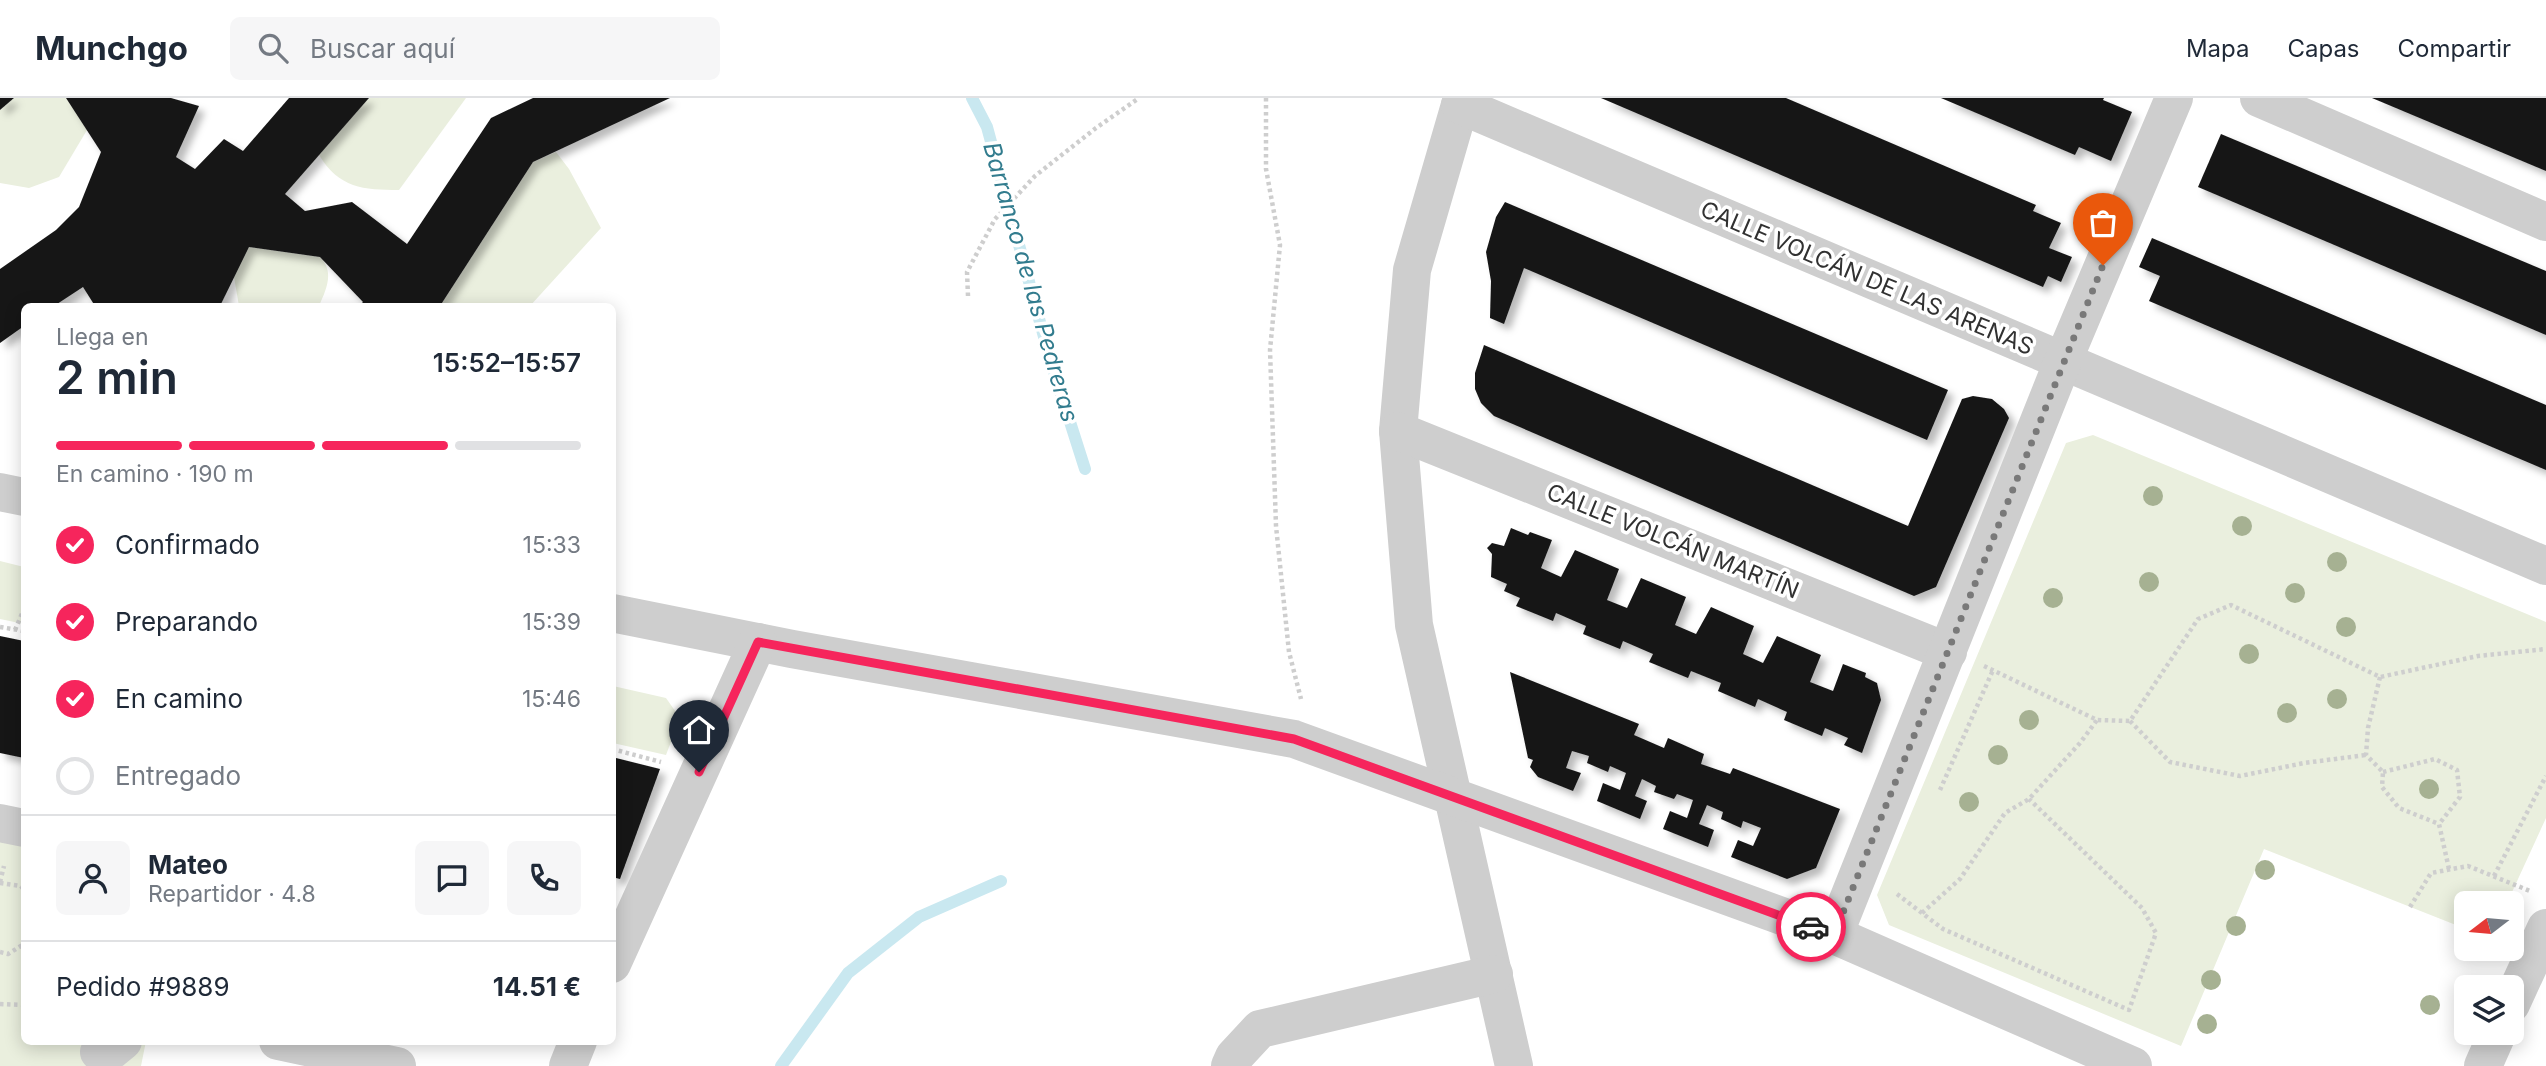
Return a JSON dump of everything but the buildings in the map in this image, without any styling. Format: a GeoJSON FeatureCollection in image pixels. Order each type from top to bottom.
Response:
{"type":"FeatureCollection","features":[{"type":"Feature","properties":{"kind":"street"},"geometry":{"type":"LineString","coordinates":[[1834,935],[2063,361],[2174,98]]}},
{"type":"Feature","properties":{"kind":"street"},"geometry":{"type":"LineString","coordinates":[[2259,98],[2546,222]]}},
{"type":"Feature","properties":{"kind":"street"},"geometry":{"type":"LineString","coordinates":[[1461,102],[1412,270],[1398,430],[1414,625],[1514,1066]]}},
{"type":"Feature","properties":{"kind":"street","name":"CALLE VOLCÁN DE LAS ARENAS"},"geometry":{"type":"LineString","coordinates":[[1461,102],[2546,566]]}},
{"type":"Feature","properties":{"kind":"street","name":"CALLE VOLCÁN MARTÍN"},"geometry":{"type":"LineString","coordinates":[[1398,430],[1948,652]]}},
{"type":"Feature","properties":{"kind":"street"},"geometry":{"type":"LineString","coordinates":[[0,492],[21,496]]}},
{"type":"Feature","properties":{"kind":"street"},"geometry":{"type":"LineString","coordinates":[[616,615],[1294,739],[1834,935],[2133,1066]]}},
{"type":"Feature","properties":{"kind":"street"},"geometry":{"type":"LineString","coordinates":[[616,949],[758,642]]}},
{"type":"Feature","properties":{"kind":"street"},"geometry":{"type":"LineString","coordinates":[[0,823],[21,827]]}},
{"type":"Feature","properties":{"kind":"street"},"geometry":{"type":"LineString","coordinates":[[2520,975],[2541,911]]}},
{"type":"Feature","properties":{"kind":"street"},"geometry":{"type":"LineString","coordinates":[[1230,1066],[1234,1057],[1260,1029],[1494,974]]}},
{"type":"Feature","properties":{"kind":"street"},"geometry":{"type":"LineString","coordinates":[[297,1045],[397,1066]]}},
{"type":"Feature","properties":{"kind":"street"},"geometry":{"type":"LineString","coordinates":[[568,1066],[576,1045]]}},
{"type":"Feature","properties":{"kind":"street"},"geometry":{"type":"LineString","coordinates":[[2483,1066],[2492,1045]]}},
{"type":"Feature","properties":{"kind":"path"},"geometry":{"type":"LineString","coordinates":[[968,296],[967,272],[995,219],[1035,176],[1139,98]]}},
{"type":"Feature","properties":{"kind":"path"},"geometry":{"type":"LineString","coordinates":[[1266,98],[1266,169],[1280,246],[1270,350],[1276,526],[1289,652],[1315,747]]}},
{"type":"Feature","properties":{"kind":"path"},"geometry":{"type":"LineString","coordinates":[[2130,721],[2198,619],[2231,606],[2380,677],[2478,656],[2546,649]]}},
{"type":"Feature","properties":{"kind":"path"},"geometry":{"type":"LineString","coordinates":[[15,629],[21,616]]}},
{"type":"Feature","properties":{"kind":"path"},"geometry":{"type":"LineString","coordinates":[[0,627],[21,630]]}},
{"type":"Feature","properties":{"kind":"path"},"geometry":{"type":"LineString","coordinates":[[1948,652],[1993,670],[2096,720],[2130,721],[2170,762],[2241,776],[2304,763],[2366,755]]}},
{"type":"Feature","properties":{"kind":"path"},"geometry":{"type":"LineString","coordinates":[[2380,677],[2368,728],[2366,755],[2383,772],[2382,787],[2399,808],[2439,824]]}},
{"type":"Feature","properties":{"kind":"path"},"geometry":{"type":"LineString","coordinates":[[1922,913],[1960,879],[2005,813],[2029,799],[2080,743],[2096,720]]}},
{"type":"Feature","properties":{"kind":"path"},"geometry":{"type":"LineString","coordinates":[[2383,772],[2435,759],[2457,770],[2460,797],[2439,824]]}},
{"type":"Feature","properties":{"kind":"path"},"geometry":{"type":"LineString","coordinates":[[2494,876],[2546,776]]}},
{"type":"Feature","properties":{"kind":"path"},"geometry":{"type":"LineString","coordinates":[[1897,894],[1943,929],[2129,1010],[2156,933],[2142,908],[2029,799]]}},
{"type":"Feature","properties":{"kind":"path"},"geometry":{"type":"LineString","coordinates":[[2439,824],[2449,869]]}},
{"type":"Feature","properties":{"kind":"path"},"geometry":{"type":"LineString","coordinates":[[2410,906],[2431,873],[2468,866],[2494,876],[2541,911]]}},
{"type":"Feature","properties":{"kind":"path"},"geometry":{"type":"LineString","coordinates":[[0,883],[21,886]]}},
{"type":"Feature","properties":{"kind":"path"},"geometry":{"type":"LineString","coordinates":[[0,953],[8,954],[21,946]]}},
{"type":"Feature","properties":{"kind":"path"},"geometry":{"type":"LineString","coordinates":[[0,1004],[21,1005]]}},
{"type":"Feature","properties":{"kind":"green space"},"geometry":{"type":"Polygon","coordinates":[[[14,98],[66,98],[87,130],[59,177],[29,188],[0,183],[0,110],[14,98]]]}},
{"type":"Feature","properties":{"kind":"green space"},"geometry":{"type":"Polygon","coordinates":[[[369,98],[466,98],[399,190],[353,185],[335,174],[319,155],[369,98]]]}},
{"type":"Feature","properties":{"kind":"green space"},"geometry":{"type":"Polygon","coordinates":[[[556,152],[569,169],[601,228],[533,303],[442,303],[533,162],[556,152]]]}},
{"type":"Feature","properties":{"kind":"green space"},"geometry":{"type":"Polygon","coordinates":[[[249,247],[320,257],[325,263],[328,275],[320,303],[238,303],[234,277],[249,247]]]}},
{"type":"Feature","properties":{"kind":"green space"},"geometry":{"type":"Polygon","coordinates":[[[2093,435],[2546,622],[2546,818],[2513,891],[2454,891],[2454,924],[2264,849],[2181,1046],[1889,925],[1877,895],[2066,443],[2093,435]]]}},
{"type":"Feature","properties":{"kind":"green space"},"geometry":{"type":"Polygon","coordinates":[[[0,561],[21,566],[21,623],[0,619],[0,561]]]}},
{"type":"Feature","properties":{"kind":"green space"},"geometry":{"type":"Polygon","coordinates":[[[616,687],[666,698],[680,718],[666,755],[616,744],[616,687]]]}},
{"type":"Feature","properties":{"kind":"green space"},"geometry":{"type":"Polygon","coordinates":[[[0,823],[21,827],[21,1045],[145,1045],[141,1066],[0,1066],[0,823]]]}},
{"type":"Feature","properties":{"kind":"waterway","name":"Barranco de las Pedreras"},"geometry":{"type":"LineString","coordinates":[[972,98],[987,127],[1050,359],[1085,469]]}},
{"type":"Feature","properties":{"kind":"waterway","name":"Barranco de las Pedreras"},"geometry":{"type":"LineString","coordinates":[[781,1066],[848,973],[919,917],[1001,881]]}},
{"type":"Feature","properties":{"kind":"way so far"},"geometry":{"type":"LineString","coordinates":[[1811,927],[1834,935],[2103,265]]}},
{"type":"Feature","properties":{"kind":"route"},"geometry":{"type":"LineString","coordinates":[[699,772],[758,642],[1294,739],[1811,927]]}}]}
